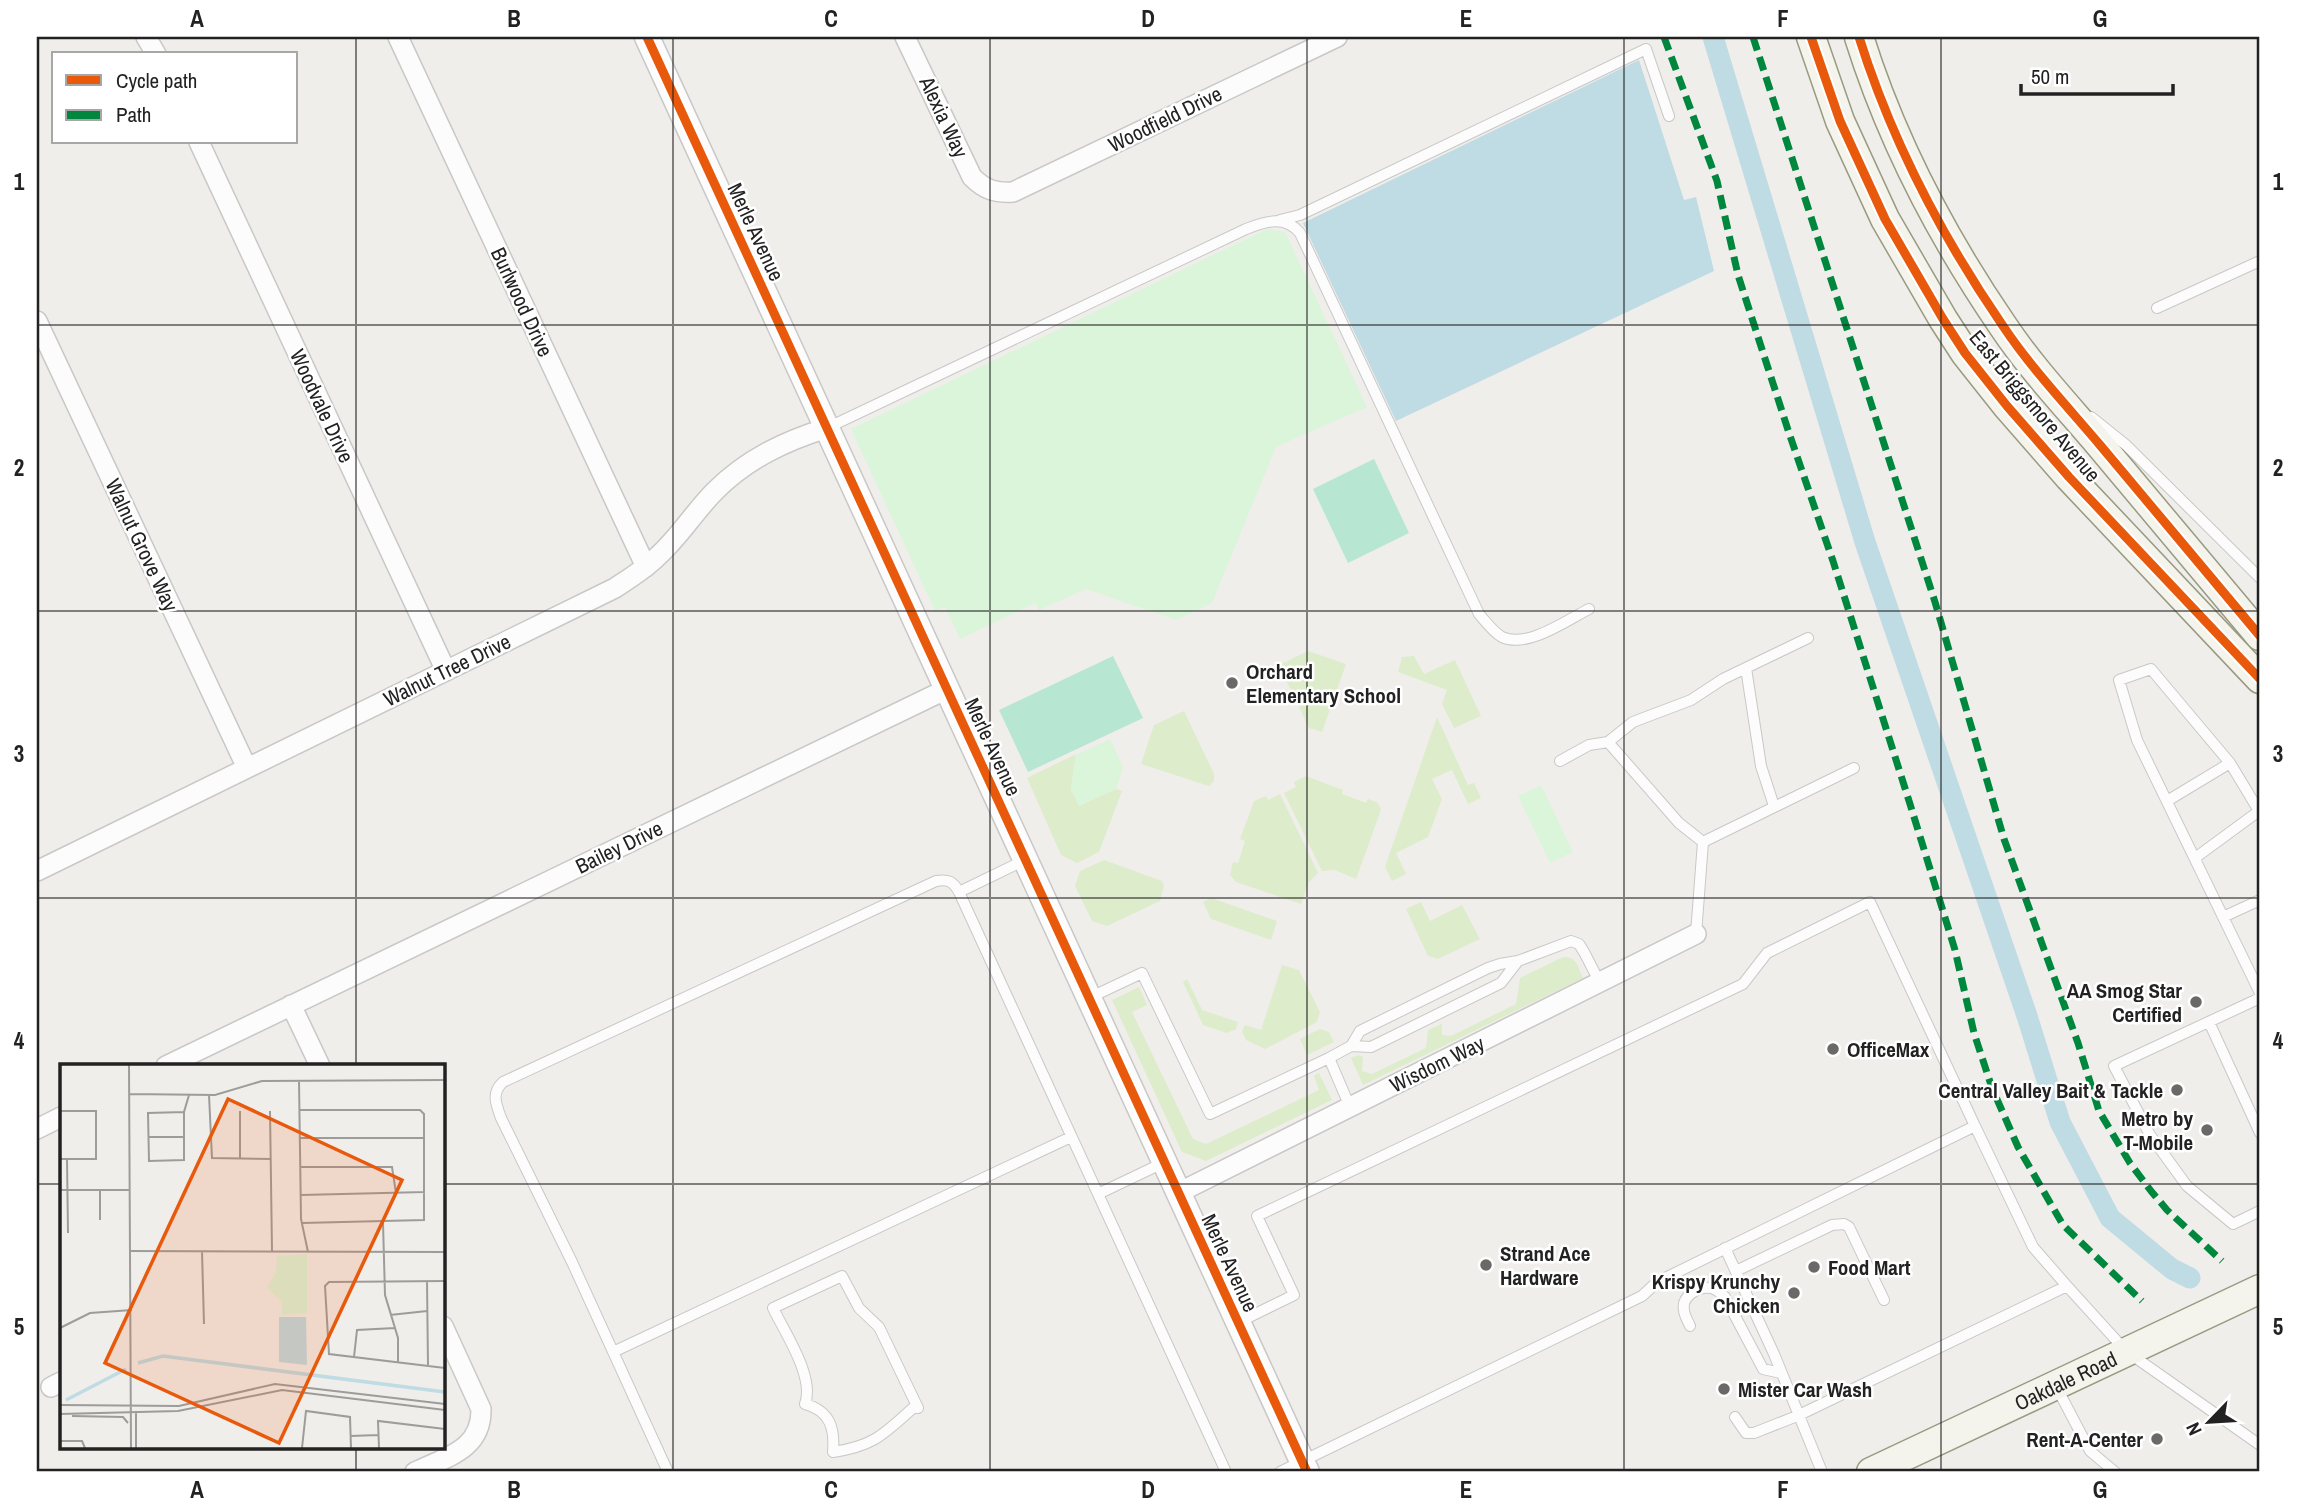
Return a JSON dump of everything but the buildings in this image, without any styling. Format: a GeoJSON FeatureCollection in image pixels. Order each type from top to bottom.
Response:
{"type":"FeatureCollection","features":[{"type":"Feature","properties":{"kind":"main road","name":"East Briggsmore Avenue"},"geometry":{"type":"LineString","coordinates":[[1811,37],[1840,121],[1885,219],[1942,319],[1965,353],[2007,407],[2069,477],[2260,679]]}},
{"type":"Feature","properties":{"kind":"main road","name":"East Briggsmore Avenue"},"geometry":{"type":"LineString","coordinates":[[1859,37],[1894,131],[1924,193],[1961,262],[2004,328],[2260,636]]}},
{"type":"Feature","properties":{"kind":"main road","name":"Oakdale Road"},"geometry":{"type":"LineString","coordinates":[[1871,1472],[2260,1289]]}},
{"type":"Feature","properties":{"kind":"street","name":"Burlwood Drive"},"geometry":{"type":"LineString","coordinates":[[398,37],[646,567]]}},
{"type":"Feature","properties":{"kind":"street","name":"Merle Avenue"},"geometry":{"type":"LineString","coordinates":[[648,37],[1305,1467]]}},
{"type":"Feature","properties":{"kind":"street","name":"Alexia Way"},"geometry":{"type":"LineString","coordinates":[[905,37],[972,177],[991,191]]}},
{"type":"Feature","properties":{"kind":"street","name":"Woodfield Drive"},"geometry":{"type":"LineString","coordinates":[[991,191],[1013,192],[1338,37]]}},
{"type":"Feature","properties":{"kind":"street","name":"Woodvale Drive"},"geometry":{"type":"LineString","coordinates":[[199,144],[446,671]]}},
{"type":"Feature","properties":{"kind":"street","name":"Walnut Grove Way"},"geometry":{"type":"LineString","coordinates":[[37,321],[247,768]]}},
{"type":"Feature","properties":{"kind":"street","name":"Walnut Tree Drive"},"geometry":{"type":"LineString","coordinates":[[39,864],[247,768],[615,589],[646,567],[673,541],[715,491],[742,467],[770,449],[827,428]]}},
{"type":"Feature","properties":{"kind":"street","name":"Bailey Drive"},"geometry":{"type":"LineString","coordinates":[[170,1064],[947,689]]}},
{"type":"Feature","properties":{"kind":"street","name":"Wisdom Way"},"geometry":{"type":"LineString","coordinates":[[1178,1193],[1696,934]]}},
{"type":"Feature","properties":{"kind":"street"},"geometry":{"type":"LineString","coordinates":[[291,1004],[319,1064]]}},
{"type":"Feature","properties":{"kind":"street"},"geometry":{"type":"LineString","coordinates":[[37,1129],[60,1118]]}},
{"type":"Feature","properties":{"kind":"street"},"geometry":{"type":"LineString","coordinates":[[415,1472],[465,1448],[474,1440],[479,1429],[481,1409],[444,1328]]}},
{"type":"Feature","properties":{"kind":"lane"},"geometry":{"type":"LineString","coordinates":[[827,428],[1246,229],[1300,215],[1646,48],[1668,116]]}},
{"type":"Feature","properties":{"kind":"lane"},"geometry":{"type":"LineString","coordinates":[[1280,220],[1293,225],[1300,233],[1479,614],[1501,637],[1514,641],[1528,640],[1589,609]]}},
{"type":"Feature","properties":{"kind":"lane"},"geometry":{"type":"LineString","coordinates":[[2157,309],[2260,261]]}},
{"type":"Feature","properties":{"kind":"lane"},"geometry":{"type":"LineString","coordinates":[[2041,375],[2126,445],[2260,578]]}},
{"type":"Feature","properties":{"kind":"lane"},"geometry":{"type":"LineString","coordinates":[[1560,761],[1589,745],[1608,742],[1633,722],[1691,700],[1723,679],[1808,638]]}},
{"type":"Feature","properties":{"kind":"lane"},"geometry":{"type":"LineString","coordinates":[[1746,668],[1761,766],[1774,806]]}},
{"type":"Feature","properties":{"kind":"lane"},"geometry":{"type":"LineString","coordinates":[[2195,858],[2259,811],[2230,763],[2151,669],[2119,680],[2137,740],[2223,916],[2256,975],[2260,995],[2114,1066],[2150,1135],[2187,1186],[2233,1224],[2260,1212]]}},
{"type":"Feature","properties":{"kind":"lane"},"geometry":{"type":"LineString","coordinates":[[1608,742],[1679,823],[1703,842]]}},
{"type":"Feature","properties":{"kind":"lane"},"geometry":{"type":"LineString","coordinates":[[2167,802],[2230,763]]}},
{"type":"Feature","properties":{"kind":"lane"},"geometry":{"type":"LineString","coordinates":[[1703,842],[1854,768]]}},
{"type":"Feature","properties":{"kind":"lane"},"geometry":{"type":"LineString","coordinates":[[1696,934],[1703,842]]}},
{"type":"Feature","properties":{"kind":"lane"},"geometry":{"type":"LineString","coordinates":[[959,892],[1025,859]]}},
{"type":"Feature","properties":{"kind":"lane"},"geometry":{"type":"LineString","coordinates":[[668,1472],[572,1262],[501,1118],[495,1094],[498,1086],[945,879],[954,883],[959,892],[1226,1472]]}},
{"type":"Feature","properties":{"kind":"lane"},"geometry":{"type":"LineString","coordinates":[[2223,916],[2260,900]]}},
{"type":"Feature","properties":{"kind":"lane"},"geometry":{"type":"LineString","coordinates":[[1238,1323],[1294,1295],[1257,1216],[1743,984],[1767,953],[1870,902],[2033,1247],[2126,1351],[2260,1445]]}},
{"type":"Feature","properties":{"kind":"lane"},"geometry":{"type":"LineString","coordinates":[[1089,998],[1142,973],[1210,1114],[1329,1058],[1351,1046],[1360,1031],[1488,968],[1518,961],[1571,941],[1579,944],[1600,983]]}},
{"type":"Feature","properties":{"kind":"lane"},"geometry":{"type":"LineString","coordinates":[[1351,1046],[1371,1047],[1501,983],[1518,961]]}},
{"type":"Feature","properties":{"kind":"lane"},"geometry":{"type":"LineString","coordinates":[[2209,1022],[2260,1133]]}},
{"type":"Feature","properties":{"kind":"lane"},"geometry":{"type":"LineString","coordinates":[[1329,1058],[1350,1107]]}},
{"type":"Feature","properties":{"kind":"lane"},"geometry":{"type":"LineString","coordinates":[[1280,1472],[1305,1467],[1642,1296],[1657,1282],[1975,1126]]}},
{"type":"Feature","properties":{"kind":"lane"},"geometry":{"type":"LineString","coordinates":[[613,1352],[1071,1137]]}},
{"type":"Feature","properties":{"kind":"lane"},"geometry":{"type":"LineString","coordinates":[[1098,1194],[1164,1162]]}},
{"type":"Feature","properties":{"kind":"lane"},"geometry":{"type":"LineString","coordinates":[[1736,1271],[1832,1225],[1844,1224],[1849,1227],[1884,1300]]}},
{"type":"Feature","properties":{"kind":"lane"},"geometry":{"type":"LineString","coordinates":[[1725,1248],[1822,1472]]}},
{"type":"Feature","properties":{"kind":"lane"},"geometry":{"type":"LineString","coordinates":[[842,1276],[845,1279],[859,1308],[879,1327],[918,1408],[913,1408],[880,1437],[858,1447],[833,1452],[835,1436],[831,1424],[816,1407],[805,1405],[808,1396],[801,1366],[773,1308],[842,1276]]}},
{"type":"Feature","properties":{"kind":"lane"},"geometry":{"type":"LineString","coordinates":[[1735,1417],[1746,1433],[1762,1430],[1797,1416],[2067,1286]]}},
{"type":"Feature","properties":{"kind":"lane"},"geometry":{"type":"LineString","coordinates":[[1690,1326],[1683,1309],[1690,1293],[1708,1287],[1718,1290],[1725,1297],[1763,1369],[1781,1373]]}},
{"type":"Feature","properties":{"kind":"lane"},"geometry":{"type":"LineString","coordinates":[[2056,1385],[2090,1451],[2116,1472]]}},
{"type":"Feature","properties":{"kind":"green space"},"geometry":{"type":"Polygon","coordinates":[[[1267,229],[1285,232],[1367,407],[1276,447],[1212,603],[1176,620],[1086,589],[1039,610],[1035,603],[960,639],[945,607],[935,611],[851,429],[1267,229]]]}},
{"type":"Feature","properties":{"kind":"green space"},"geometry":{"type":"Polygon","coordinates":[[[1374,459],[1409,533],[1348,563],[1313,489],[1374,459]]]}},
{"type":"Feature","properties":{"kind":"green space"},"geometry":{"type":"Polygon","coordinates":[[[1308,651],[1346,664],[1322,732],[1309,728],[1279,665],[1308,651]]]}},
{"type":"Feature","properties":{"kind":"green space"},"geometry":{"type":"Polygon","coordinates":[[[1113,656],[1143,718],[1028,772],[999,710],[1113,656]]]}},
{"type":"Feature","properties":{"kind":"green space"},"geometry":{"type":"Polygon","coordinates":[[[1414,656],[1424,674],[1455,660],[1481,716],[1454,728],[1442,704],[1447,690],[1398,672],[1402,657],[1414,656]]]}},
{"type":"Feature","properties":{"kind":"green space"},"geometry":{"type":"Polygon","coordinates":[[[1184,711],[1214,774],[1214,781],[1209,786],[1141,764],[1154,725],[1184,711]]]}},
{"type":"Feature","properties":{"kind":"green space"},"geometry":{"type":"Polygon","coordinates":[[[1437,717],[1468,785],[1474,783],[1481,798],[1468,804],[1452,770],[1432,779],[1442,799],[1428,837],[1396,853],[1406,874],[1392,881],[1385,867],[1437,717]]]}},
{"type":"Feature","properties":{"kind":"green space"},"geometry":{"type":"Polygon","coordinates":[[[1110,739],[1123,767],[1116,789],[1079,806],[1071,789],[1076,755],[1110,739]]]}},
{"type":"Feature","properties":{"kind":"green space"},"geometry":{"type":"Polygon","coordinates":[[[1076,754],[1071,789],[1079,806],[1116,789],[1122,791],[1099,852],[1077,863],[1061,855],[1027,778],[1076,754]]]}},
{"type":"Feature","properties":{"kind":"green space"},"geometry":{"type":"Polygon","coordinates":[[[1306,776],[1343,790],[1342,794],[1366,803],[1368,799],[1378,803],[1381,810],[1356,879],[1335,870],[1322,871],[1284,793],[1296,787],[1294,782],[1306,776]]]}},
{"type":"Feature","properties":{"kind":"green space"},"geometry":{"type":"Polygon","coordinates":[[[1541,785],[1573,852],[1550,863],[1518,796],[1541,785]]]}},
{"type":"Feature","properties":{"kind":"green space"},"geometry":{"type":"Polygon","coordinates":[[[1280,794],[1318,873],[1309,882],[1301,904],[1236,882],[1230,875],[1233,862],[1238,863],[1245,841],[1240,839],[1254,801],[1266,796],[1268,800],[1280,794]]]}},
{"type":"Feature","properties":{"kind":"green space"},"geometry":{"type":"Polygon","coordinates":[[[1104,860],[1162,881],[1164,886],[1160,901],[1107,926],[1092,921],[1075,886],[1080,871],[1104,860]]]}},
{"type":"Feature","properties":{"kind":"green space"},"geometry":{"type":"Polygon","coordinates":[[[1211,898],[1277,921],[1271,940],[1211,919],[1203,902],[1211,898]]]}},
{"type":"Feature","properties":{"kind":"green space"},"geometry":{"type":"Polygon","coordinates":[[[1421,902],[1430,921],[1462,905],[1480,939],[1438,959],[1428,956],[1406,909],[1421,902]]]}},
{"type":"Feature","properties":{"kind":"green space"},"geometry":{"type":"Polygon","coordinates":[[[1563,957],[1574,960],[1583,978],[1363,1085],[1351,1058],[1358,1055],[1363,1057],[1362,1071],[1372,1074],[1426,1048],[1428,1030],[1442,1024],[1442,1035],[1451,1036],[1516,1004],[1520,978],[1563,957]]]}},
{"type":"Feature","properties":{"kind":"green space"},"geometry":{"type":"Polygon","coordinates":[[[1282,965],[1299,970],[1320,1012],[1317,1022],[1265,1049],[1246,1040],[1242,1031],[1245,1025],[1261,1030],[1282,965]]]}},
{"type":"Feature","properties":{"kind":"green space"},"geometry":{"type":"Polygon","coordinates":[[[1187,979],[1202,1010],[1238,1022],[1236,1029],[1227,1033],[1203,1025],[1183,982],[1187,979]]]}},
{"type":"Feature","properties":{"kind":"green space"},"geometry":{"type":"Polygon","coordinates":[[[1139,987],[1147,1005],[1132,1012],[1193,1139],[1206,1144],[1319,1090],[1314,1076],[1319,1073],[1332,1100],[1206,1161],[1182,1152],[1112,1000],[1139,987]]]}},
{"type":"Feature","properties":{"kind":"green space"},"geometry":{"type":"Polygon","coordinates":[[[1320,1029],[1329,1032],[1334,1042],[1307,1055],[1300,1039],[1320,1029]]]}},
{"type":"Feature","properties":{"kind":"water"},"geometry":{"type":"Polygon","coordinates":[[[1639,60],[1684,200],[1696,197],[1714,271],[1396,421],[1303,223],[1639,60]]]}},
{"type":"Feature","properties":{"kind":"waterway"},"geometry":{"type":"LineString","coordinates":[[1713,37],[1865,542],[2027,1016],[2060,1122],[2110,1218],[2172,1269],[2190,1278]]}},
{"type":"Feature","properties":{"kind":"marked path"},"geometry":{"type":"LineString","coordinates":[[1664,37],[1717,181],[1738,275],[1910,804],[1955,950],[1974,1033],[1992,1088],[2018,1147],[2063,1225],[2142,1301]]}},
{"type":"Feature","properties":{"kind":"marked path"},"geometry":{"type":"LineString","coordinates":[[1753,37],[1935,602],[2004,839],[2078,1043],[2099,1111],[2130,1163],[2151,1191],[2167,1210],[2222,1261]]}},
{"type":"Feature","properties":{"kind":"cycle path"},"geometry":{"type":"LineString","coordinates":[[647,37],[1307,1472]]}},
{"type":"Feature","properties":{"kind":"cycle path"},"geometry":{"type":"LineString","coordinates":[[1811,37],[1840,121],[1885,219],[1965,353],[2069,477],[2260,679]]}},
{"type":"Feature","properties":{"kind":"cycle path"},"geometry":{"type":"LineString","coordinates":[[1859,37],[1886,113],[1920,186],[1959,258],[2003,326],[2037,372],[2260,636]]}},
{"type":"Feature","properties":{"kind":"place","name":"Orchard Elementary School"},"geometry":{"type":"Point","coordinates":[1232,683]}},
{"type":"Feature","properties":{"kind":"place","name":"AA Smog Star Certified"},"geometry":{"type":"Point","coordinates":[2196,1002]}},
{"type":"Feature","properties":{"kind":"place","name":"OfficeMax"},"geometry":{"type":"Point","coordinates":[1833,1049]}},
{"type":"Feature","properties":{"kind":"place","name":"Central Valley Bait & Tackle"},"geometry":{"type":"Point","coordinates":[2177,1090]}},
{"type":"Feature","properties":{"kind":"place","name":"Metro by T-Mobile"},"geometry":{"type":"Point","coordinates":[2207,1130]}},
{"type":"Feature","properties":{"kind":"place","name":"Strand Ace Hardware"},"geometry":{"type":"Point","coordinates":[1486,1265]}},
{"type":"Feature","properties":{"kind":"place","name":"Food Mart"},"geometry":{"type":"Point","coordinates":[1814,1267]}},
{"type":"Feature","properties":{"kind":"place","name":"Krispy Krunchy Chicken"},"geometry":{"type":"Point","coordinates":[1794,1293]}},
{"type":"Feature","properties":{"kind":"place","name":"Mister Car Wash"},"geometry":{"type":"Point","coordinates":[1724,1389]}},
{"type":"Feature","properties":{"kind":"place","name":"Rent-A-Center"},"geometry":{"type":"Point","coordinates":[2157,1439]}}]}
